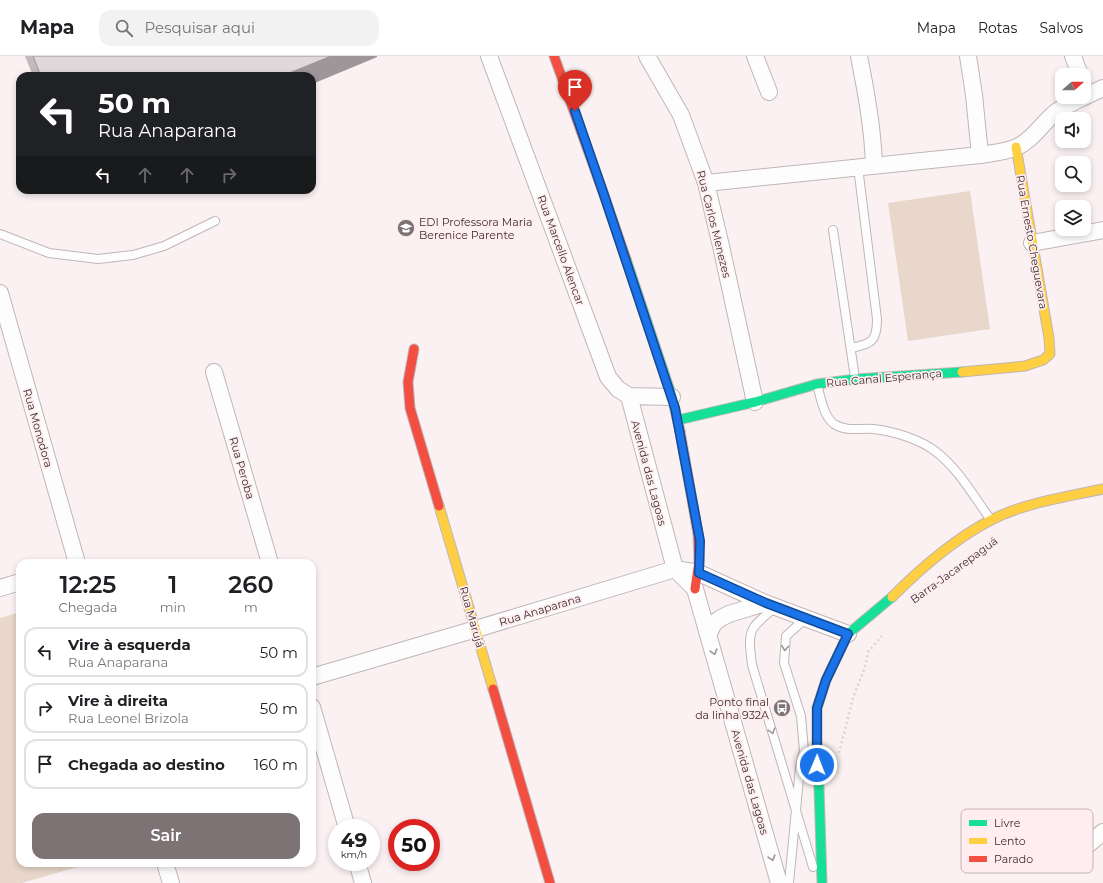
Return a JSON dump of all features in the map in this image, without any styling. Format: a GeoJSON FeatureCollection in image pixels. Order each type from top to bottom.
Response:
{"type":"FeatureCollection","features":[{"type":"Feature","properties":{"kind":"street","name":"Rua Marcello Alencar"},"geometry":{"type":"LineString","coordinates":[[489,56],[608,377],[618,389],[629,396]]}},
{"type":"Feature","properties":{"kind":"street"},"geometry":{"type":"LineString","coordinates":[[554,56],[603,192],[672,397],[678,420],[700,541],[699,573],[695,588]]}},
{"type":"Feature","properties":{"kind":"street","name":"Rua Carlos Menezes"},"geometry":{"type":"LineString","coordinates":[[647,56],[681,115],[706,183],[755,402]]}},
{"type":"Feature","properties":{"kind":"street"},"geometry":{"type":"LineString","coordinates":[[755,56],[769,92]]}},
{"type":"Feature","properties":{"kind":"street"},"geometry":{"type":"LineString","coordinates":[[859,56],[868,102],[873,144],[866,167]]}},
{"type":"Feature","properties":{"kind":"street"},"geometry":{"type":"LineString","coordinates":[[968,56],[974,95],[980,155]]}},
{"type":"Feature","properties":{"kind":"street"},"geometry":{"type":"LineString","coordinates":[[1073,56],[1077,68]]}},
{"type":"Feature","properties":{"kind":"street"},"geometry":{"type":"LineString","coordinates":[[1091,91],[1103,88]]}},
{"type":"Feature","properties":{"kind":"street"},"geometry":{"type":"LineString","coordinates":[[706,183],[980,155],[1016,147],[1038,132],[1045,122],[1057,111],[1068,104]]}},
{"type":"Feature","properties":{"kind":"street","name":"Rua Ernesto Cheguevara"},"geometry":{"type":"LineString","coordinates":[[1016,147],[1049,338]]}},
{"type":"Feature","properties":{"kind":"street"},"geometry":{"type":"LineString","coordinates":[[1032,243],[1103,230]]}},
{"type":"Feature","properties":{"kind":"street","name":"Rua Monodora"},"geometry":{"type":"LineString","coordinates":[[0,293],[76,559]]}},
{"type":"Feature","properties":{"kind":"street","name":"Rua Canal Esperança"},"geometry":{"type":"LineString","coordinates":[[678,420],[755,402],[817,384],[856,379],[1025,366],[1043,360],[1050,354],[1049,338]]}},
{"type":"Feature","properties":{"kind":"street","name":"Rua Marujá"},"geometry":{"type":"LineString","coordinates":[[414,349],[408,382],[410,408],[550,883]]}},
{"type":"Feature","properties":{"kind":"street","name":"Rua Peroba"},"geometry":{"type":"LineString","coordinates":[[214,372],[269,559]]}},
{"type":"Feature","properties":{"kind":"street"},"geometry":{"type":"LineString","coordinates":[[629,396],[672,397]]}},
{"type":"Feature","properties":{"kind":"street","name":"Avenida das Lagoas"},"geometry":{"type":"LineString","coordinates":[[629,396],[675,569],[695,588],[779,883]]}},
{"type":"Feature","properties":{"kind":"street"},"geometry":{"type":"LineString","coordinates":[[822,883],[820,787],[817,765],[817,708],[826,680],[848,634],[884,605],[917,572],[956,542],[991,520],[1028,506],[1103,489]]}},
{"type":"Feature","properties":{"kind":"street","name":"Rua Anaparana"},"geometry":{"type":"LineString","coordinates":[[316,676],[675,569],[699,573],[770,605],[848,634]]}},
{"type":"Feature","properties":{"kind":"street"},"geometry":{"type":"LineString","coordinates":[[0,588],[16,583]]}},
{"type":"Feature","properties":{"kind":"street"},"geometry":{"type":"LineString","coordinates":[[709,633],[714,623],[729,614],[770,605]]}},
{"type":"Feature","properties":{"kind":"street"},"geometry":{"type":"LineString","coordinates":[[316,721],[344,819]]}},
{"type":"Feature","properties":{"kind":"street"},"geometry":{"type":"LineString","coordinates":[[1093,840],[1103,832]]}},
{"type":"Feature","properties":{"kind":"street"},"geometry":{"type":"LineString","coordinates":[[166,867],[171,883]]}},
{"type":"Feature","properties":{"kind":"street"},"geometry":{"type":"LineString","coordinates":[[360,871],[363,883]]}},
{"type":"Feature","properties":{"kind":"lane"},"geometry":{"type":"LineString","coordinates":[[851,348],[864,346],[875,338],[877,331],[866,167]]}},
{"type":"Feature","properties":{"kind":"lane"},"geometry":{"type":"LineString","coordinates":[[0,234],[49,253],[98,259],[133,255],[164,246],[214,221]]}},
{"type":"Feature","properties":{"kind":"lane"},"geometry":{"type":"LineString","coordinates":[[833,230],[856,379]]}},
{"type":"Feature","properties":{"kind":"lane"},"geometry":{"type":"LineString","coordinates":[[817,384],[826,414],[834,424],[852,430],[872,429],[903,435],[935,451],[953,467],[991,520]]}},
{"type":"Feature","properties":{"kind":"lane"},"geometry":{"type":"LineString","coordinates":[[770,605],[754,627],[751,634],[752,660],[755,676],[818,883]]}},
{"type":"Feature","properties":{"kind":"lane"},"geometry":{"type":"LineString","coordinates":[[789,883],[804,750],[801,716],[784,663],[786,636],[806,618]]}},
{"type":"Feature","properties":{"kind":"path"},"geometry":{"type":"LineString","coordinates":[[839,754],[853,698],[865,666],[868,652],[886,630]]}},
{"type":"Feature","properties":{"kind":"shaded area"},"geometry":{"type":"Polygon","coordinates":[[[970,191],[990,329],[908,341],[888,203],[970,191]]]}},
{"type":"Feature","properties":{"kind":"shaded area"},"geometry":{"type":"Polygon","coordinates":[[[16,613],[16,867],[77,867],[22,883],[0,883],[0,618],[16,613]]]}},
{"type":"Feature","properties":{"kind":"building"},"geometry":{"type":"Polygon","coordinates":[[[33,56],[331,56],[292,72],[39,72],[33,56]]]}},
{"type":"Feature","properties":{"kind":"traffic: fast"},"geometry":{"type":"LineString","coordinates":[[626,259],[672,397],[680,431]]}},
{"type":"Feature","properties":{"kind":"traffic: fast"},"geometry":{"type":"LineString","coordinates":[[678,420],[755,402],[817,384],[856,379],[962,372]]}},
{"type":"Feature","properties":{"kind":"traffic: fast"},"geometry":{"type":"LineString","coordinates":[[822,883],[817,765],[817,708],[826,680],[848,634],[892,597]]}},
{"type":"Feature","properties":{"kind":"traffic: slow"},"geometry":{"type":"LineString","coordinates":[[962,372],[1025,366],[1043,360],[1050,354],[1049,338],[1016,147]]}},
{"type":"Feature","properties":{"kind":"traffic: slow"},"geometry":{"type":"LineString","coordinates":[[892,597],[914,575],[938,555],[964,536],[991,520],[1031,505],[1103,489]]}},
{"type":"Feature","properties":{"kind":"traffic: slow"},"geometry":{"type":"LineString","coordinates":[[439,506],[493,689]]}},
{"type":"Feature","properties":{"kind":"traffic: jam"},"geometry":{"type":"LineString","coordinates":[[554,56],[626,259]]}},
{"type":"Feature","properties":{"kind":"traffic: jam"},"geometry":{"type":"LineString","coordinates":[[414,349],[408,382],[410,408],[439,506]]}},
{"type":"Feature","properties":{"kind":"traffic: jam"},"geometry":{"type":"LineString","coordinates":[[680,431],[698,534],[699,561],[695,589]]}},
{"type":"Feature","properties":{"kind":"traffic: jam"},"geometry":{"type":"LineString","coordinates":[[493,689],[550,883]]}},
{"type":"Feature","properties":{"kind":"place","name":"EDI Professora Maria Berenice Parente"},"geometry":{"type":"Point","coordinates":[406,228]}},
{"type":"Feature","properties":{"kind":"place","name":"Ponto final da linha 932A"},"geometry":{"type":"Point","coordinates":[782,708]}},
{"type":"Feature","properties":{"kind":"route"},"geometry":{"type":"LineString","coordinates":[[575,111],[675,408],[700,541],[699,573],[766,603],[848,634],[826,680],[817,708],[817,765]]}}]}
